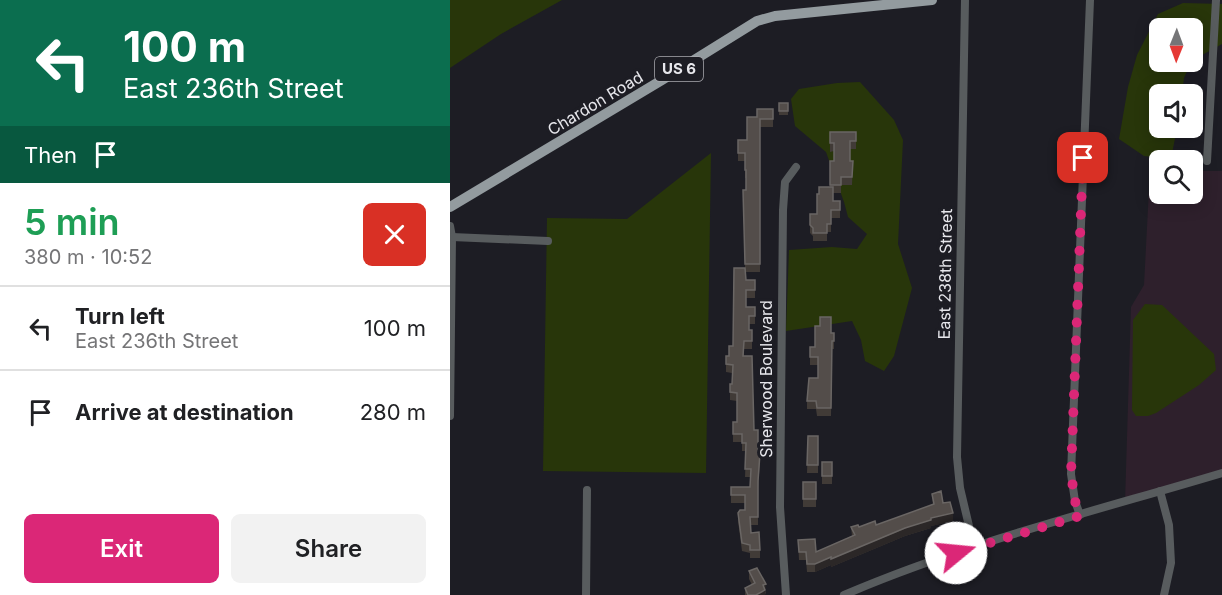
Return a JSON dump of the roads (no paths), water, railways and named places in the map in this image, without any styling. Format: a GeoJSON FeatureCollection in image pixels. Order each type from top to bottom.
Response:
{"type":"FeatureCollection","features":[{"type":"Feature","properties":{"kind":"main road","name":"Chardon Road"},"geometry":{"type":"LineString","coordinates":[[450,207],[756,21],[775,16],[932,0]]}},
{"type":"Feature","properties":{"kind":"street","name":"East 238th Street"},"geometry":{"type":"LineString","coordinates":[[965,0],[957,457],[960,488],[974,547]]}},
{"type":"Feature","properties":{"kind":"street"},"geometry":{"type":"LineString","coordinates":[[1080,516],[1071,474],[1090,0]]}},
{"type":"Feature","properties":{"kind":"street"},"geometry":{"type":"LineString","coordinates":[[1207,161],[1216,0]]}},
{"type":"Feature","properties":{"kind":"street","name":"Sherwood Boulevard"},"geometry":{"type":"LineString","coordinates":[[786,595],[780,507],[783,210],[785,182],[795,167]]}},
{"type":"Feature","properties":{"kind":"street"},"geometry":{"type":"LineString","coordinates":[[450,226],[452,237],[450,416]]}},
{"type":"Feature","properties":{"kind":"street"},"geometry":{"type":"LineString","coordinates":[[452,237],[548,241]]}},
{"type":"Feature","properties":{"kind":"street"},"geometry":{"type":"LineString","coordinates":[[844,595],[884,578],[974,547],[1222,473]]}},
{"type":"Feature","properties":{"kind":"street"},"geometry":{"type":"LineString","coordinates":[[586,595],[587,490]]}},
{"type":"Feature","properties":{"kind":"street"},"geometry":{"type":"LineString","coordinates":[[1160,491],[1169,525],[1172,563],[1164,595]]}}]}
